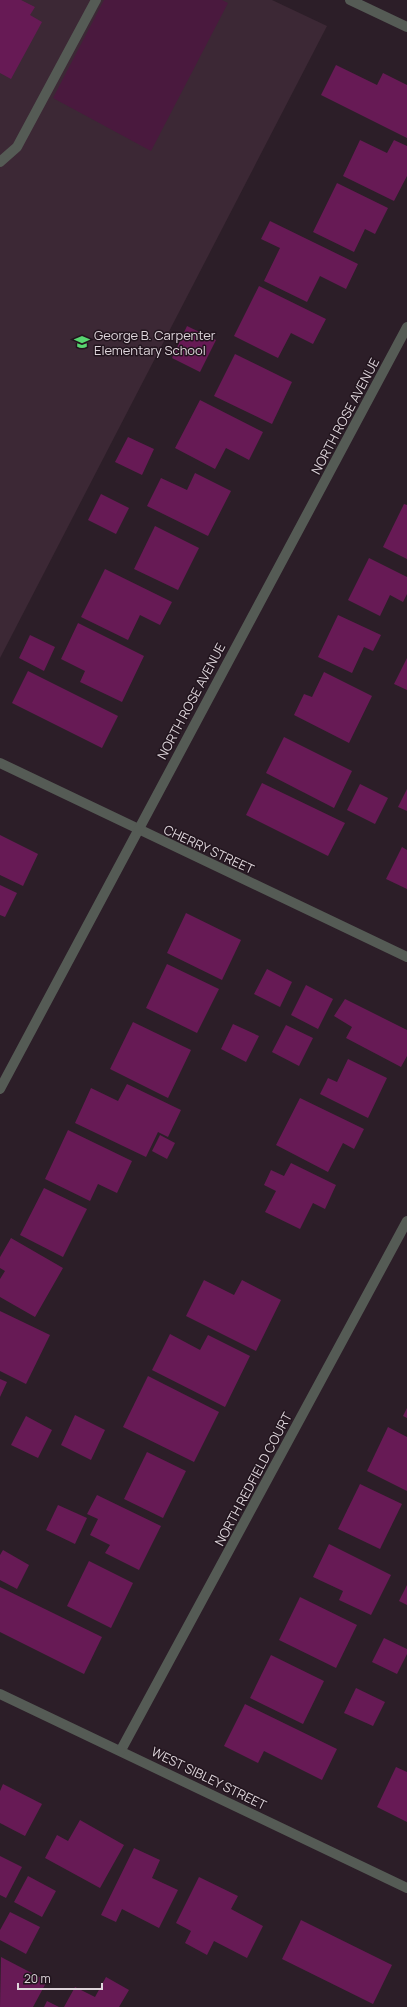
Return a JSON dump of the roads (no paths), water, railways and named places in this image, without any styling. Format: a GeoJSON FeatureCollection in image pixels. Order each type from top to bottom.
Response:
{"type":"FeatureCollection","features":[{"type":"Feature","properties":{"kind":"street"},"geometry":{"type":"LineString","coordinates":[[0,162],[17,147],[96,0]]}},
{"type":"Feature","properties":{"kind":"street"},"geometry":{"type":"LineString","coordinates":[[350,0],[407,27]]}},
{"type":"Feature","properties":{"kind":"street","name":"NORTH ROSE AVENUE"},"geometry":{"type":"LineString","coordinates":[[0,1089],[407,327]]}},
{"type":"Feature","properties":{"kind":"street","name":"CHERRY STREET"},"geometry":{"type":"LineString","coordinates":[[0,763],[407,958]]}},
{"type":"Feature","properties":{"kind":"street","name":"NORTH REDFIELD COURT"},"geometry":{"type":"LineString","coordinates":[[121,1750],[407,1220]]}},
{"type":"Feature","properties":{"kind":"street","name":"WEST SIBLEY STREET"},"geometry":{"type":"LineString","coordinates":[[0,1694],[121,1750],[407,1888]]}},
{"type":"Feature","properties":{"kind":"place","name":"George B. Carpenter Elementary School"},"geometry":{"type":"Point","coordinates":[82,342]}}]}
